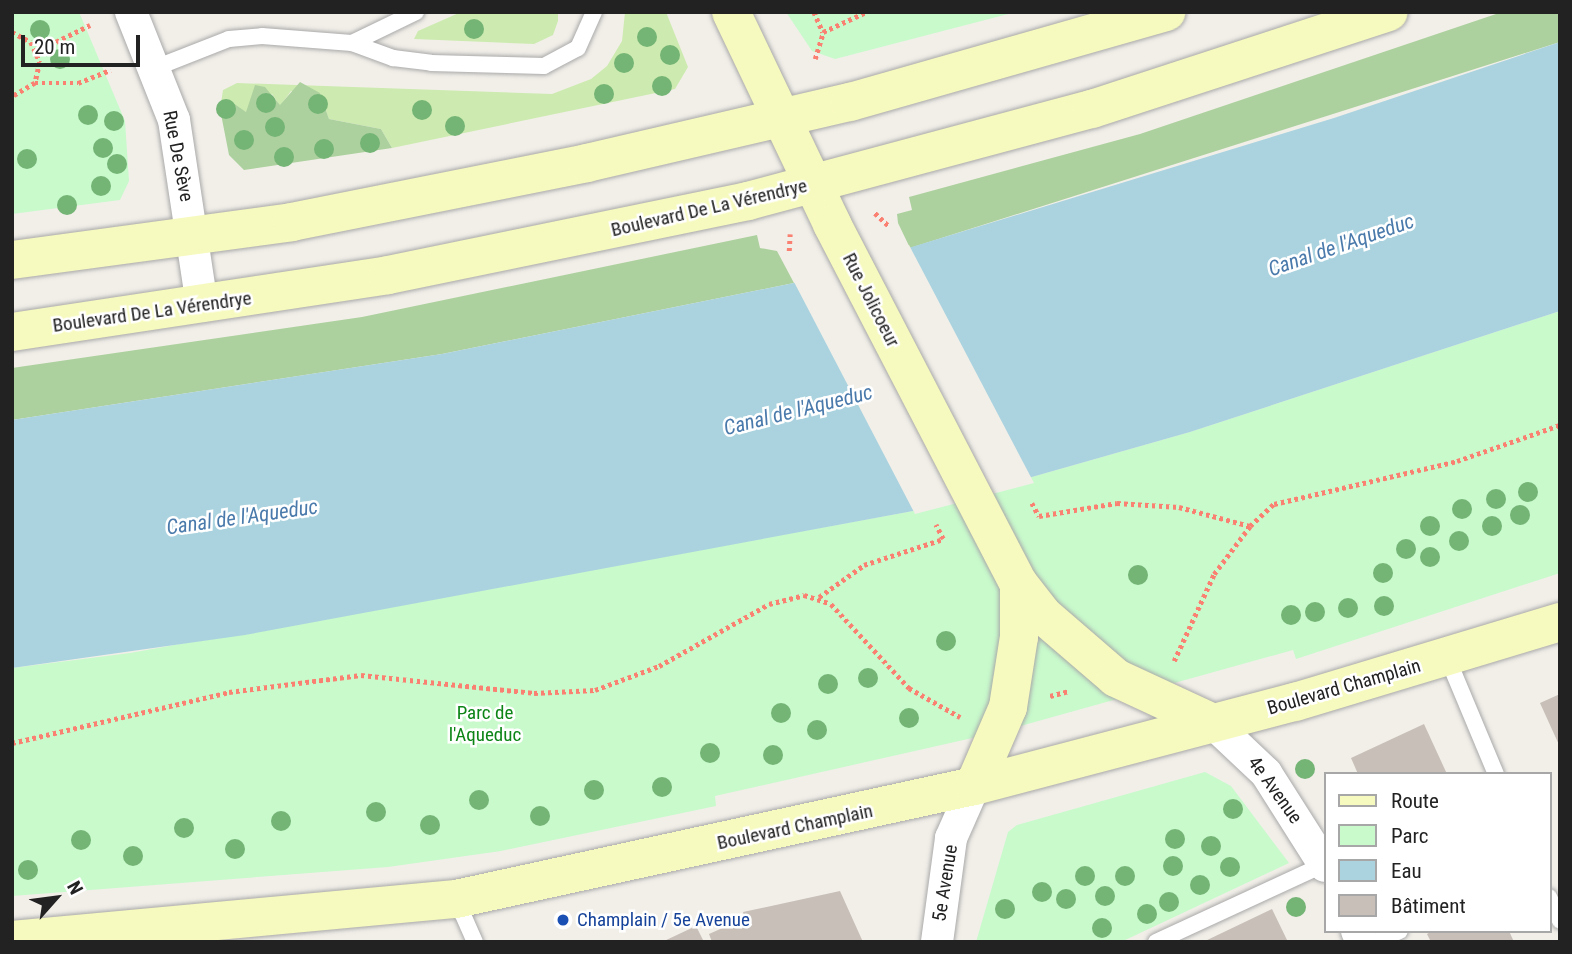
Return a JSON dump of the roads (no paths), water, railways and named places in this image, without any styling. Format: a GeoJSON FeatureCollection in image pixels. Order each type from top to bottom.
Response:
{"type":"FeatureCollection","features":[{"type":"Feature","properties":{"kind":"main road","name":"Rue Jolicoeur"},"geometry":{"type":"LineString","coordinates":[[731,12],[840,239],[1019,584],[1043,615],[1116,678],[1213,723]]}},
{"type":"Feature","properties":{"kind":"main road"},"geometry":{"type":"LineString","coordinates":[[12,260],[192,236],[587,163],[781,119],[1166,12]]}},
{"type":"Feature","properties":{"kind":"main road","name":"Boulevard De La Vérendrye"},"geometry":{"type":"LineString","coordinates":[[12,331],[202,306],[504,253],[813,184],[1092,109],[1389,12]]}},
{"type":"Feature","properties":{"kind":"main road","name":"Rue Jolicoeur"},"geometry":{"type":"LineString","coordinates":[[974,786],[1008,707],[1019,637],[1019,584]]}},
{"type":"Feature","properties":{"kind":"main road","name":"Boulevard Champlain"},"geometry":{"type":"LineString","coordinates":[[12,940],[205,934],[456,899],[974,786],[1213,723],[1560,622]]}},
{"type":"Feature","properties":{"kind":"street","name":"Rue De Sève"},"geometry":{"type":"LineString","coordinates":[[131,12],[155,68],[183,160],[202,306]]}},
{"type":"Feature","properties":{"kind":"street","name":"4e Avenue"},"geometry":{"type":"LineString","coordinates":[[1213,723],[1266,773],[1324,863]]}},
{"type":"Feature","properties":{"kind":"street","name":"5e Avenue"},"geometry":{"type":"LineString","coordinates":[[937,942],[951,838],[974,786]]}},
{"type":"Feature","properties":{"kind":"lane"},"geometry":{"type":"LineString","coordinates":[[352,43],[416,12]]}},
{"type":"Feature","properties":{"kind":"lane"},"geometry":{"type":"LineString","coordinates":[[155,68],[241,37],[352,43],[393,58],[431,63],[544,66],[579,48],[594,12]]}},
{"type":"Feature","properties":{"kind":"lane"},"geometry":{"type":"LineString","coordinates":[[1447,657],[1495,772]]}},
{"type":"Feature","properties":{"kind":"lane"},"geometry":{"type":"LineString","coordinates":[[1156,942],[1324,865]]}},
{"type":"Feature","properties":{"kind":"lane"},"geometry":{"type":"LineString","coordinates":[[456,899],[475,942]]}},
{"type":"Feature","properties":{"kind":"lane"},"geometry":{"type":"LineString","coordinates":[[1551,901],[1560,921]]}},
{"type":"Feature","properties":{"kind":"lane"},"geometry":{"type":"LineString","coordinates":[[1375,942],[1395,933]]}},
{"type":"Feature","properties":{"kind":"water","name":"Canal de l'Aqueduc"},"geometry":{"type":"Polygon","coordinates":[[[1560,42],[1560,311],[1190,432],[913,511],[245,635],[12,668],[12,420],[442,354],[794,283],[1334,118],[1560,42]]]}},
{"type":"Feature","properties":{"kind":"place","name":"Champlain / 5e Avenue"},"geometry":{"type":"Point","coordinates":[563,920]}},
{"type":"Feature","properties":{"kind":"park label","name":"Parc de l'Aqueduc"},"geometry":{"type":"Point","coordinates":[485,724]}}]}
